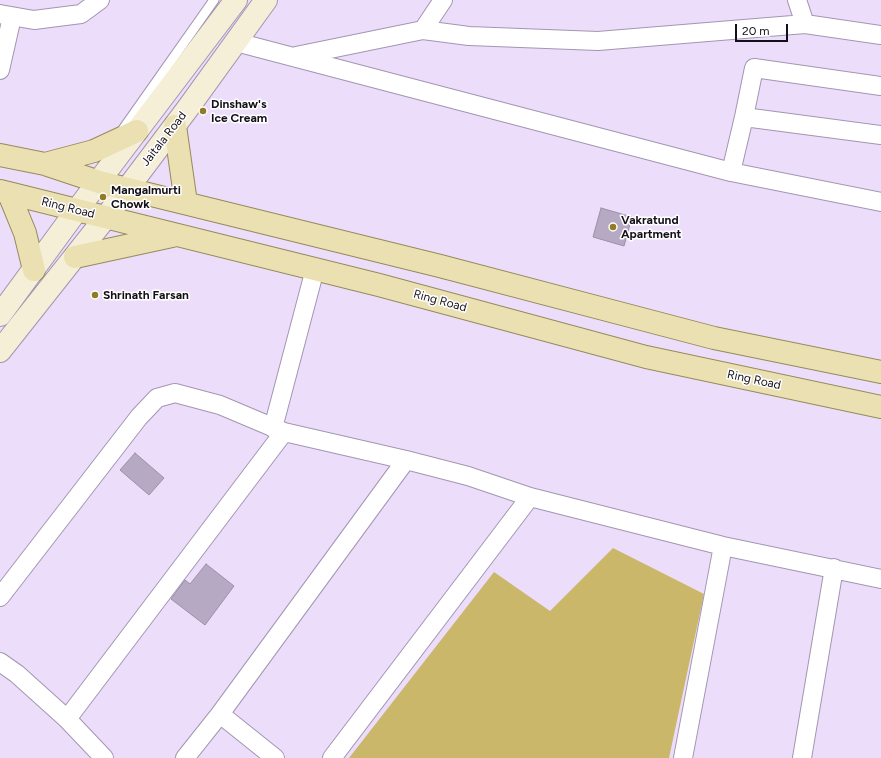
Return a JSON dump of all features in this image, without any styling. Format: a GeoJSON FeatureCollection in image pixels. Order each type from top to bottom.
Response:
{"type":"FeatureCollection","features":[{"type":"Feature","properties":{"kind":"main road"},"geometry":{"type":"LineString","coordinates":[[0,315],[77,210],[236,0]]}},
{"type":"Feature","properties":{"kind":"main road","name":"Jaitala Road"},"geometry":{"type":"LineString","coordinates":[[0,351],[75,257],[126,188],[175,126],[266,0]]}},
{"type":"Feature","properties":{"kind":"main road"},"geometry":{"type":"LineString","coordinates":[[175,126],[186,203]]}},
{"type":"Feature","properties":{"kind":"main road"},"geometry":{"type":"LineString","coordinates":[[45,164],[94,151],[137,131]]}},
{"type":"Feature","properties":{"kind":"main road"},"geometry":{"type":"LineString","coordinates":[[0,155],[45,164],[99,182],[440,266],[714,338],[881,372]]}},
{"type":"Feature","properties":{"kind":"main road"},"geometry":{"type":"LineString","coordinates":[[5,193],[25,233],[34,270]]}},
{"type":"Feature","properties":{"kind":"main road","name":"Ring Road"},"geometry":{"type":"LineString","coordinates":[[5,193],[379,284],[646,357],[881,407]]}},
{"type":"Feature","properties":{"kind":"main road"},"geometry":{"type":"LineString","coordinates":[[75,257],[177,235]]}},
{"type":"Feature","properties":{"kind":"street"},"geometry":{"type":"LineString","coordinates":[[0,70],[6,16],[34,20],[81,14],[100,0]]}},
{"type":"Feature","properties":{"kind":"street"},"geometry":{"type":"LineString","coordinates":[[423,30],[443,0]]}},
{"type":"Feature","properties":{"kind":"street"},"geometry":{"type":"LineString","coordinates":[[797,0],[805,24]]}},
{"type":"Feature","properties":{"kind":"street"},"geometry":{"type":"LineString","coordinates":[[292,57],[423,30],[469,36],[598,41],[805,24],[881,35]]}},
{"type":"Feature","properties":{"kind":"street"},"geometry":{"type":"LineString","coordinates":[[236,42],[731,172],[881,202]]}},
{"type":"Feature","properties":{"kind":"street"},"geometry":{"type":"LineString","coordinates":[[731,172],[754,68],[881,86]]}},
{"type":"Feature","properties":{"kind":"street"},"geometry":{"type":"LineString","coordinates":[[744,117],[881,135]]}},
{"type":"Feature","properties":{"kind":"street"},"geometry":{"type":"LineString","coordinates":[[67,720],[279,430],[315,269]]}},
{"type":"Feature","properties":{"kind":"street"},"geometry":{"type":"LineString","coordinates":[[0,597],[139,416],[157,398],[174,393],[220,405],[279,430],[468,476],[530,497],[723,546],[881,579]]}},
{"type":"Feature","properties":{"kind":"street"},"geometry":{"type":"LineString","coordinates":[[185,758],[220,714],[406,460]]}},
{"type":"Feature","properties":{"kind":"street"},"geometry":{"type":"LineString","coordinates":[[332,758],[530,497]]}},
{"type":"Feature","properties":{"kind":"street"},"geometry":{"type":"LineString","coordinates":[[683,758],[723,546]]}},
{"type":"Feature","properties":{"kind":"street"},"geometry":{"type":"LineString","coordinates":[[802,758],[834,568]]}},
{"type":"Feature","properties":{"kind":"street"},"geometry":{"type":"LineString","coordinates":[[0,662],[18,674],[67,720],[104,758]]}},
{"type":"Feature","properties":{"kind":"street"},"geometry":{"type":"LineString","coordinates":[[220,714],[275,758]]}},
{"type":"Feature","properties":{"kind":"lane"},"geometry":{"type":"LineString","coordinates":[[115,142],[214,0]]}},
{"type":"Feature","properties":{"kind":"shaded area"},"geometry":{"type":"Polygon","coordinates":[[[613,548],[704,594],[669,758],[349,758],[494,572],[550,611],[613,548]]]}},
{"type":"Feature","properties":{"kind":"building","name":"Vakratund Apartment"},"geometry":{"type":"Polygon","coordinates":[[[601,208],[632,217],[624,246],[593,237],[601,208]]]}},
{"type":"Feature","properties":{"kind":"building"},"geometry":{"type":"Polygon","coordinates":[[[135,453],[164,478],[149,495],[120,470],[135,453]]]}},
{"type":"Feature","properties":{"kind":"building"},"geometry":{"type":"Polygon","coordinates":[[[206,564],[234,586],[205,625],[171,599],[185,580],[190,584],[206,564]]]}},
{"type":"Feature","properties":{"kind":"place","name":"Dinshaw's Ice Cream"},"geometry":{"type":"Point","coordinates":[203,111]}},
{"type":"Feature","properties":{"kind":"place","name":"Mangalmurti Chowk"},"geometry":{"type":"Point","coordinates":[103,197]}},
{"type":"Feature","properties":{"kind":"place","name":"Vakratund Apartment"},"geometry":{"type":"Point","coordinates":[613,227]}},
{"type":"Feature","properties":{"kind":"place","name":"Shrinath Farsan"},"geometry":{"type":"Point","coordinates":[95,295]}}]}
